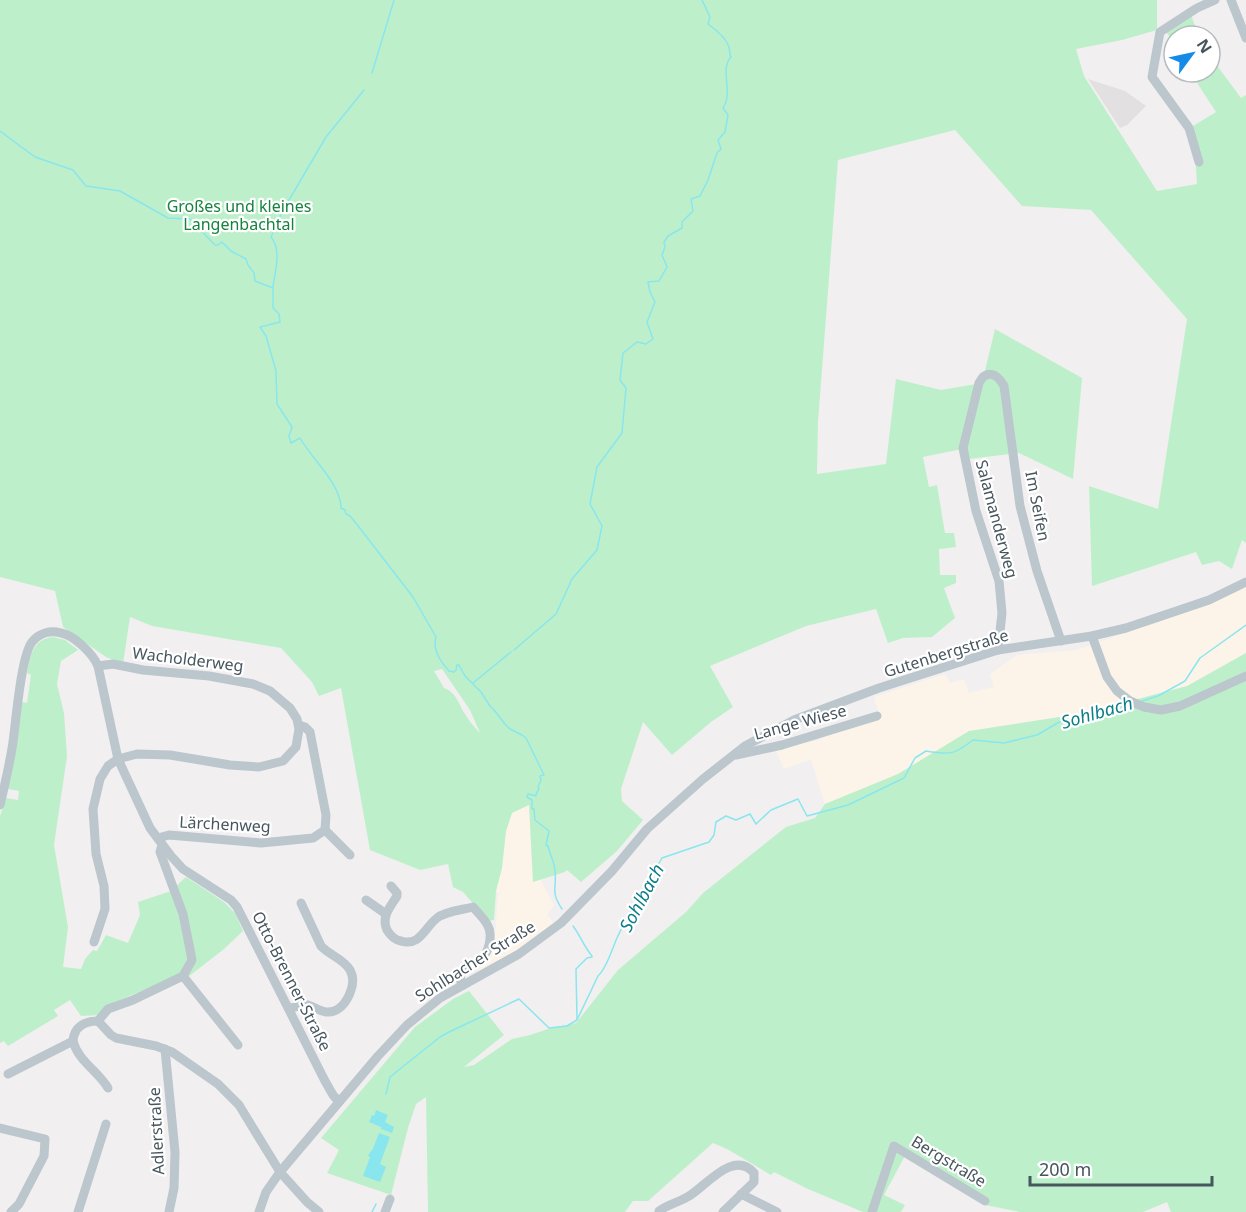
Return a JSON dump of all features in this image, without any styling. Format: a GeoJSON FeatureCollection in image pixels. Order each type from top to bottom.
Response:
{"type":"FeatureCollection","features":[{"type":"Feature","properties":{"kind":"street"},"geometry":{"type":"LineString","coordinates":[[1199,162],[1189,128],[1152,77],[1160,32],[1197,8],[1215,0]]}},
{"type":"Feature","properties":{"kind":"street"},"geometry":{"type":"LineString","coordinates":[[1231,0],[1246,38]]}},
{"type":"Feature","properties":{"kind":"street","name":"Salamanderweg"},"geometry":{"type":"LineString","coordinates":[[996,376],[985,375],[979,383],[963,448],[976,511],[999,581],[1002,613],[998,650]]}},
{"type":"Feature","properties":{"kind":"street","name":"Im Seifen"},"geometry":{"type":"LineString","coordinates":[[996,376],[1004,386],[1020,506],[1037,570],[1061,641]]}},
{"type":"Feature","properties":{"kind":"street","name":"Gutenbergstraße"},"geometry":{"type":"LineString","coordinates":[[731,756],[794,720],[879,688],[998,650],[1092,636],[1126,628],[1209,600],[1246,582]]}},
{"type":"Feature","properties":{"kind":"street"},"geometry":{"type":"LineString","coordinates":[[0,805],[13,743],[23,666],[28,648],[44,633],[66,634],[90,653],[99,666]]}},
{"type":"Feature","properties":{"kind":"street"},"geometry":{"type":"LineString","coordinates":[[1092,636],[1107,677],[1117,691],[1130,701],[1144,707],[1161,710],[1180,706],[1246,676]]}},
{"type":"Feature","properties":{"kind":"street","name":"Wacholderweg"},"geometry":{"type":"LineString","coordinates":[[99,666],[112,664],[253,684],[270,691],[285,704],[293,712],[299,725]]}},
{"type":"Feature","properties":{"kind":"street","name":"Otto-Brenner-Straße"},"geometry":{"type":"LineString","coordinates":[[99,666],[118,759],[150,828],[183,869],[231,900],[237,907],[325,1081],[339,1102]]}},
{"type":"Feature","properties":{"kind":"street","name":"Lange Wiese"},"geometry":{"type":"LineString","coordinates":[[731,756],[782,745],[877,716]]}},
{"type":"Feature","properties":{"kind":"street"},"geometry":{"type":"LineString","coordinates":[[94,942],[105,909],[104,886],[96,854],[93,809],[100,779],[108,766],[118,759],[137,754],[170,755],[230,765],[259,767],[283,760],[296,747],[299,725],[305,727],[310,732],[326,815],[325,830],[350,855]]}},
{"type":"Feature","properties":{"kind":"street","name":"Sohlbacher Straße"},"geometry":{"type":"LineString","coordinates":[[259,1212],[266,1192],[280,1172],[406,1025],[440,998],[519,954],[561,923],[612,871],[647,829],[731,756]]}},
{"type":"Feature","properties":{"kind":"street","name":"Lärchenweg"},"geometry":{"type":"LineString","coordinates":[[160,842],[169,835],[261,843],[313,838],[325,830]]}},
{"type":"Feature","properties":{"kind":"street"},"geometry":{"type":"LineString","coordinates":[[98,1021],[108,1009],[183,976],[192,960],[183,914],[160,852],[160,842]]}},
{"type":"Feature","properties":{"kind":"street"},"geometry":{"type":"LineString","coordinates":[[391,886],[397,896],[386,914],[386,926],[391,936],[402,942],[416,940],[422,936],[440,916],[472,907],[488,926],[491,938],[488,948],[482,959],[465,968],[460,975],[463,985]]}},
{"type":"Feature","properties":{"kind":"street"},"geometry":{"type":"LineString","coordinates":[[366,900],[386,914]]}},
{"type":"Feature","properties":{"kind":"street"},"geometry":{"type":"LineString","coordinates":[[290,1009],[307,1005],[324,1011],[334,1011],[344,1004],[353,985],[350,969],[321,946],[301,903]]}},
{"type":"Feature","properties":{"kind":"street"},"geometry":{"type":"LineString","coordinates":[[183,976],[238,1045]]}},
{"type":"Feature","properties":{"kind":"street"},"geometry":{"type":"LineString","coordinates":[[108,1088],[78,1053],[73,1041],[73,1034],[80,1026],[91,1021],[98,1021],[116,1038],[156,1046],[182,1057],[232,1097],[253,1126],[280,1172],[319,1212]]}},
{"type":"Feature","properties":{"kind":"street"},"geometry":{"type":"LineString","coordinates":[[8,1074],[73,1041]]}},
{"type":"Feature","properties":{"kind":"street","name":"Adlerstraße"},"geometry":{"type":"LineString","coordinates":[[165,1049],[175,1152],[174,1188],[169,1212]]}},
{"type":"Feature","properties":{"kind":"street"},"geometry":{"type":"LineString","coordinates":[[78,1212],[106,1124]]}},
{"type":"Feature","properties":{"kind":"street"},"geometry":{"type":"LineString","coordinates":[[0,1128],[45,1139],[44,1156],[19,1203],[11,1212]]}},
{"type":"Feature","properties":{"kind":"street","name":"Bergstraße"},"geometry":{"type":"LineString","coordinates":[[872,1212],[894,1146],[985,1201]]}},
{"type":"Feature","properties":{"kind":"street"},"geometry":{"type":"LineString","coordinates":[[659,1211],[699,1190],[718,1173],[730,1166],[746,1166],[754,1173],[754,1182],[723,1212]]}},
{"type":"Feature","properties":{"kind":"street"},"geometry":{"type":"LineString","coordinates":[[741,1194],[777,1212]]}},
{"type":"Feature","properties":{"kind":"street"},"geometry":{"type":"LineString","coordinates":[[385,1212],[390,1199]]}},
{"type":"Feature","properties":{"kind":"shaded area"},"geometry":{"type":"Polygon","coordinates":[[[1088,79],[1125,91],[1146,106],[1127,125],[1120,128],[1088,79]]]}},
{"type":"Feature","properties":{"kind":"shaded area"},"geometry":{"type":"Polygon","coordinates":[[[1246,583],[1246,653],[1187,686],[1085,713],[969,731],[898,774],[825,804],[811,759],[784,769],[775,749],[816,741],[879,714],[874,697],[945,674],[950,683],[964,679],[969,693],[994,687],[990,674],[1017,655],[1077,650],[1211,603],[1246,583]]]}},
{"type":"Feature","properties":{"kind":"shaded area"},"geometry":{"type":"Polygon","coordinates":[[[529,804],[533,881],[540,879],[554,905],[547,915],[554,923],[476,978],[496,927],[498,892],[496,891],[502,869],[506,831],[512,813],[529,804]]]}},
{"type":"Feature","properties":{"kind":"green space","name":"Großes und kleines Langenbachtal"},"geometry":{"type":"Polygon","coordinates":[[[0,0],[1157,0],[1157,30],[1076,49],[1084,76],[1157,191],[1197,184],[1193,126],[1216,112],[1198,84],[1222,84],[1222,72],[1241,98],[1246,95],[1246,543],[1242,540],[1232,569],[1219,561],[1202,565],[1196,552],[1092,586],[1089,486],[1158,509],[1187,319],[1091,210],[1022,206],[955,130],[838,160],[818,422],[817,474],[886,464],[896,379],[941,390],[982,383],[995,329],[1082,378],[1073,479],[1019,453],[969,459],[962,449],[923,457],[929,487],[937,485],[945,533],[954,533],[956,547],[939,549],[940,575],[956,575],[956,583],[944,588],[955,618],[932,637],[903,638],[888,643],[876,609],[806,626],[710,666],[733,707],[711,722],[672,755],[643,722],[621,789],[622,801],[643,820],[617,851],[581,882],[567,870],[533,882],[529,805],[512,813],[506,831],[502,868],[496,891],[494,920],[488,921],[463,892],[453,887],[448,864],[420,870],[370,850],[341,688],[319,696],[312,682],[281,648],[152,626],[130,617],[123,664],[106,657],[63,627],[55,591],[0,577],[0,0]],[[442,669],[434,671],[444,688],[455,696],[468,719],[480,733],[470,710],[442,669]]]}},
{"type":"Feature","properties":{"kind":"green space"},"geometry":{"type":"Polygon","coordinates":[[[1189,10],[1194,24],[1166,24],[1189,10]]]}},
{"type":"Feature","properties":{"kind":"green space"},"geometry":{"type":"Polygon","coordinates":[[[53,637],[65,640],[78,650],[61,661],[57,684],[64,713],[67,756],[54,845],[68,927],[63,967],[81,969],[85,959],[93,950],[97,951],[106,935],[128,943],[140,915],[138,902],[171,891],[186,877],[224,902],[235,913],[243,931],[188,977],[175,977],[115,1002],[100,1015],[81,1016],[70,1000],[54,1010],[58,1016],[8,1046],[4,1041],[0,1043],[0,816],[6,798],[18,800],[19,791],[8,789],[22,702],[27,703],[31,675],[27,673],[30,660],[34,649],[41,641],[53,637]]]}},
{"type":"Feature","properties":{"kind":"green space"},"geometry":{"type":"Polygon","coordinates":[[[1246,653],[1246,1212],[1171,1212],[1167,1202],[1143,1212],[1020,1212],[985,1205],[907,1152],[884,1195],[905,1205],[901,1212],[863,1212],[774,1172],[771,1175],[713,1143],[648,1201],[633,1201],[625,1212],[428,1212],[426,1097],[416,1104],[391,1195],[327,1173],[339,1150],[321,1138],[415,1027],[453,999],[469,991],[504,1035],[464,1067],[474,1065],[512,1039],[576,1023],[618,970],[686,912],[703,893],[786,827],[815,818],[825,804],[898,774],[969,731],[1085,713],[1187,686],[1246,653]]]}},
{"type":"Feature","properties":{"kind":"water"},"geometry":{"type":"Polygon","coordinates":[[[376,1110],[388,1115],[385,1122],[394,1127],[392,1133],[369,1122],[376,1110]]]}},
{"type":"Feature","properties":{"kind":"water"},"geometry":{"type":"Polygon","coordinates":[[[379,1133],[390,1137],[380,1164],[386,1167],[380,1182],[363,1176],[370,1157],[368,1156],[379,1133]]]}},
{"type":"Feature","properties":{"kind":"waterway"},"geometry":{"type":"LineString","coordinates":[[372,73],[394,0]]}},
{"type":"Feature","properties":{"kind":"waterway"},"geometry":{"type":"LineString","coordinates":[[514,650],[556,614],[572,579],[597,550],[602,526],[590,504],[597,467],[622,433],[626,388],[620,380],[623,353],[637,342],[646,344],[653,339],[647,322],[655,302],[648,282],[659,281],[667,267],[662,255],[664,242],[668,236],[682,228],[682,222],[693,211],[691,199],[700,196],[717,153],[721,149],[718,140],[725,132],[728,115],[723,108],[727,95],[726,68],[731,57],[725,40],[708,24],[710,17],[702,0]]}},
{"type":"Feature","properties":{"kind":"waterway"},"geometry":{"type":"LineString","coordinates":[[273,287],[277,254],[271,237],[282,212],[326,137],[364,90]]}},
{"type":"Feature","properties":{"kind":"waterway"},"geometry":{"type":"LineString","coordinates":[[0,131],[35,157],[73,170],[86,186],[120,191],[168,218],[190,219],[215,245],[222,242],[231,251],[246,259],[254,273],[255,281],[273,288],[273,308],[279,314],[280,322],[260,327],[266,336],[276,371],[277,404],[292,427],[289,436],[291,443],[300,438],[331,481],[340,499],[341,508],[359,527],[413,597],[436,637],[435,647],[440,660],[449,671],[454,672],[459,665],[465,676],[481,692],[505,724],[526,738],[544,775],[540,776],[536,796],[528,794],[527,797],[532,800],[535,820],[549,831],[546,845],[554,867],[555,894],[562,909]]}},
{"type":"Feature","properties":{"kind":"waterway","name":"Sohlbach"},"geometry":{"type":"LineString","coordinates":[[1142,701],[1158,696],[1185,681],[1200,658],[1246,625]]}},
{"type":"Feature","properties":{"kind":"waterway"},"geometry":{"type":"LineString","coordinates":[[473,683],[511,652]]}},
{"type":"Feature","properties":{"kind":"waterway","name":"Sohlbach"},"geometry":{"type":"LineString","coordinates":[[386,1094],[390,1077],[440,1037],[519,999],[549,1028],[567,1026],[577,1020],[598,976],[607,963],[627,917],[662,858],[709,842],[714,835],[716,822],[726,816],[736,820],[750,814],[756,824],[771,810],[798,799],[807,816],[848,805],[904,778],[915,758],[926,751],[951,753],[973,740],[1004,743],[1037,735],[1061,721],[1080,722],[1093,710],[1114,712],[1129,706]]}},
{"type":"Feature","properties":{"kind":"waterway"},"geometry":{"type":"LineString","coordinates":[[573,926],[592,956],[576,969],[577,1019]]}},
{"type":"Feature","properties":{"kind":"waterway","name":"Sohlbach"},"geometry":{"type":"LineString","coordinates":[[372,1212],[376,1204]]}}]}
